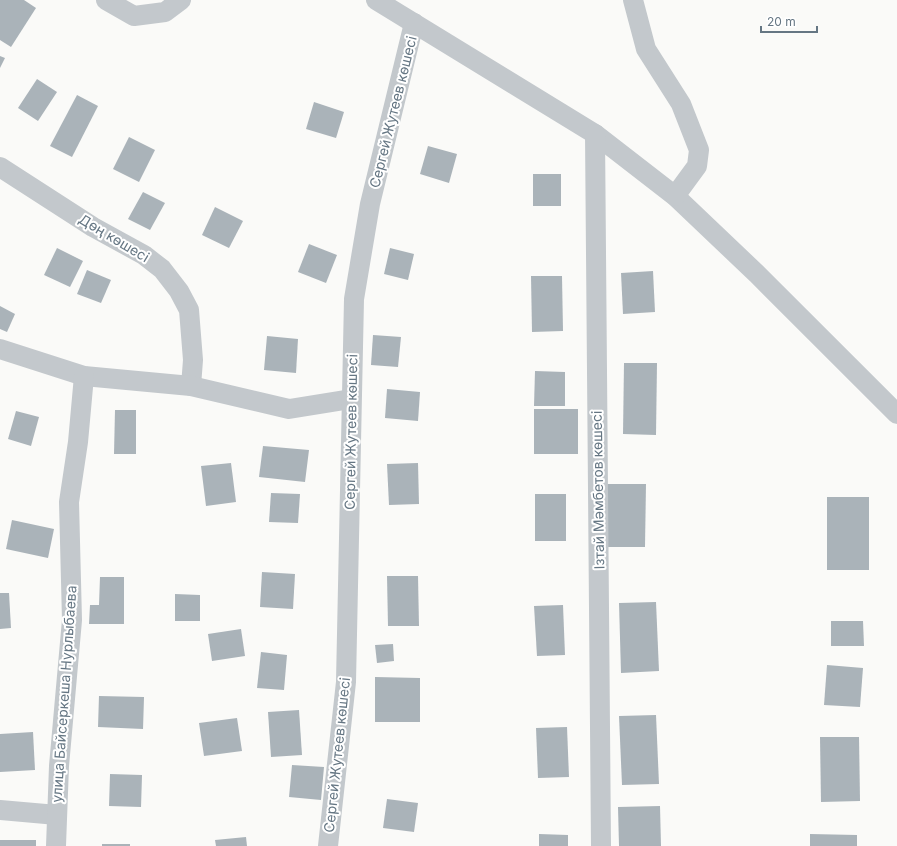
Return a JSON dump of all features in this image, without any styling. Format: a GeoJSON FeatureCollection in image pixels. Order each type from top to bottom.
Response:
{"type":"FeatureCollection","features":[{"type":"Feature","properties":{"kind":"street"},"geometry":{"type":"LineString","coordinates":[[106,0],[134,16],[165,12],[181,0]]}},
{"type":"Feature","properties":{"kind":"street"},"geometry":{"type":"LineString","coordinates":[[376,0],[595,134],[675,196],[757,274],[897,414]]}},
{"type":"Feature","properties":{"kind":"street"},"geometry":{"type":"LineString","coordinates":[[633,0],[646,49],[682,104],[699,150],[697,166],[675,196]]}},
{"type":"Feature","properties":{"kind":"street","name":"Сергей Жутеев көшесі"},"geometry":{"type":"LineString","coordinates":[[328,846],[346,682],[352,440],[351,399],[355,291],[370,204],[414,23]]}},
{"type":"Feature","properties":{"kind":"street","name":"Ізтай Мәмбетов көшесі"},"geometry":{"type":"LineString","coordinates":[[595,134],[601,846]]}},
{"type":"Feature","properties":{"kind":"street","name":"Дөң көшесі"},"geometry":{"type":"LineString","coordinates":[[0,167],[34,187],[93,227],[144,255],[162,269],[179,291],[189,310],[193,360],[191,386]]}},
{"type":"Feature","properties":{"kind":"street"},"geometry":{"type":"LineString","coordinates":[[0,349],[84,376],[191,386],[289,409],[351,399]]}},
{"type":"Feature","properties":{"kind":"street","name":"улица Байсеркеша Нурлыбаева"},"geometry":{"type":"LineString","coordinates":[[56,846],[59,766],[72,620],[69,502],[78,442],[84,376]]}},
{"type":"Feature","properties":{"kind":"street"},"geometry":{"type":"LineString","coordinates":[[0,810],[57,815]]}},
{"type":"Feature","properties":{"kind":"building"},"geometry":{"type":"Polygon","coordinates":[[[0,0],[24,0],[36,8],[11,47],[0,40],[0,0]]]}},
{"type":"Feature","properties":{"kind":"building"},"geometry":{"type":"Polygon","coordinates":[[[0,56],[5,58],[0,68],[0,56]]]}},
{"type":"Feature","properties":{"kind":"building"},"geometry":{"type":"Polygon","coordinates":[[[37,79],[57,92],[38,121],[18,108],[37,79]]]}},
{"type":"Feature","properties":{"kind":"building"},"geometry":{"type":"Polygon","coordinates":[[[77,95],[98,106],[72,157],[50,146],[77,95]]]}},
{"type":"Feature","properties":{"kind":"building"},"geometry":{"type":"Polygon","coordinates":[[[314,102],[344,112],[336,138],[306,129],[314,102]]]}},
{"type":"Feature","properties":{"kind":"building"},"geometry":{"type":"Polygon","coordinates":[[[129,137],[155,150],[139,182],[113,169],[129,137]]]}},
{"type":"Feature","properties":{"kind":"building"},"geometry":{"type":"Polygon","coordinates":[[[428,146],[457,154],[449,183],[420,174],[428,146]]]}},
{"type":"Feature","properties":{"kind":"building"},"geometry":{"type":"Polygon","coordinates":[[[533,174],[561,174],[561,206],[533,206],[533,174]]]}},
{"type":"Feature","properties":{"kind":"building"},"geometry":{"type":"Polygon","coordinates":[[[143,192],[165,203],[150,230],[128,219],[143,192]]]}},
{"type":"Feature","properties":{"kind":"building"},"geometry":{"type":"Polygon","coordinates":[[[215,207],[243,221],[229,248],[202,235],[215,207]]]}},
{"type":"Feature","properties":{"kind":"building"},"geometry":{"type":"Polygon","coordinates":[[[309,244],[337,255],[326,283],[298,272],[309,244]]]}},
{"type":"Feature","properties":{"kind":"building"},"geometry":{"type":"Polygon","coordinates":[[[57,248],[83,261],[70,287],[44,275],[57,248]]]}},
{"type":"Feature","properties":{"kind":"building"},"geometry":{"type":"Polygon","coordinates":[[[390,248],[414,254],[408,280],[384,274],[390,248]]]}},
{"type":"Feature","properties":{"kind":"building"},"geometry":{"type":"Polygon","coordinates":[[[87,270],[111,280],[101,303],[77,294],[87,270]]]}},
{"type":"Feature","properties":{"kind":"building"},"geometry":{"type":"Polygon","coordinates":[[[653,271],[655,312],[623,314],[621,273],[653,271]]]}},
{"type":"Feature","properties":{"kind":"building"},"geometry":{"type":"Polygon","coordinates":[[[531,276],[562,276],[563,331],[532,332],[531,276]]]}},
{"type":"Feature","properties":{"kind":"building"},"geometry":{"type":"Polygon","coordinates":[[[0,306],[15,314],[7,332],[0,329],[0,306]]]}},
{"type":"Feature","properties":{"kind":"building"},"geometry":{"type":"Polygon","coordinates":[[[373,335],[401,337],[398,367],[371,365],[373,335]]]}},
{"type":"Feature","properties":{"kind":"building"},"geometry":{"type":"Polygon","coordinates":[[[267,336],[298,339],[296,373],[264,370],[267,336]]]}},
{"type":"Feature","properties":{"kind":"building"},"geometry":{"type":"Polygon","coordinates":[[[624,363],[657,363],[656,435],[623,434],[624,363]]]}},
{"type":"Feature","properties":{"kind":"building"},"geometry":{"type":"Polygon","coordinates":[[[535,371],[565,372],[565,406],[534,406],[535,371]]]}},
{"type":"Feature","properties":{"kind":"building"},"geometry":{"type":"Polygon","coordinates":[[[387,389],[420,392],[418,421],[385,418],[387,389]]]}},
{"type":"Feature","properties":{"kind":"building"},"geometry":{"type":"Polygon","coordinates":[[[534,409],[578,409],[578,454],[534,454],[534,409]]]}},
{"type":"Feature","properties":{"kind":"building"},"geometry":{"type":"Polygon","coordinates":[[[115,410],[136,410],[136,454],[114,454],[115,410]]]}},
{"type":"Feature","properties":{"kind":"building"},"geometry":{"type":"Polygon","coordinates":[[[16,411],[39,417],[31,446],[8,439],[16,411]]]}},
{"type":"Feature","properties":{"kind":"building"},"geometry":{"type":"Polygon","coordinates":[[[263,446],[309,450],[305,482],[259,477],[263,446]]]}},
{"type":"Feature","properties":{"kind":"building"},"geometry":{"type":"Polygon","coordinates":[[[231,463],[236,502],[206,506],[201,466],[231,463]]]}},
{"type":"Feature","properties":{"kind":"building"},"geometry":{"type":"Polygon","coordinates":[[[418,463],[419,504],[389,505],[387,464],[418,463]]]}},
{"type":"Feature","properties":{"kind":"building"},"geometry":{"type":"Polygon","coordinates":[[[605,484],[646,484],[645,547],[604,547],[605,484]]]}},
{"type":"Feature","properties":{"kind":"building"},"geometry":{"type":"Polygon","coordinates":[[[271,493],[300,494],[298,523],[269,522],[271,493]]]}},
{"type":"Feature","properties":{"kind":"building"},"geometry":{"type":"Polygon","coordinates":[[[535,494],[566,494],[566,541],[535,541],[535,494]]]}},
{"type":"Feature","properties":{"kind":"building"},"geometry":{"type":"Polygon","coordinates":[[[827,497],[869,497],[869,570],[827,570],[827,497]]]}},
{"type":"Feature","properties":{"kind":"building"},"geometry":{"type":"Polygon","coordinates":[[[12,520],[54,529],[48,558],[6,549],[12,520]]]}},
{"type":"Feature","properties":{"kind":"building"},"geometry":{"type":"Polygon","coordinates":[[[262,572],[295,574],[293,609],[260,607],[262,572]]]}},
{"type":"Feature","properties":{"kind":"building"},"geometry":{"type":"Polygon","coordinates":[[[387,576],[418,576],[419,626],[388,626],[387,576]]]}},
{"type":"Feature","properties":{"kind":"building"},"geometry":{"type":"Polygon","coordinates":[[[100,577],[124,577],[124,624],[89,624],[90,605],[99,605],[100,577]]]}},
{"type":"Feature","properties":{"kind":"building"},"geometry":{"type":"Polygon","coordinates":[[[0,593],[9,593],[11,628],[0,629],[0,593]]]}},
{"type":"Feature","properties":{"kind":"building"},"geometry":{"type":"Polygon","coordinates":[[[175,594],[200,595],[200,621],[175,621],[175,594]]]}},
{"type":"Feature","properties":{"kind":"building"},"geometry":{"type":"Polygon","coordinates":[[[656,602],[659,671],[621,673],[619,603],[656,602]]]}},
{"type":"Feature","properties":{"kind":"building"},"geometry":{"type":"Polygon","coordinates":[[[563,605],[565,655],[537,656],[534,606],[563,605]]]}},
{"type":"Feature","properties":{"kind":"building"},"geometry":{"type":"Polygon","coordinates":[[[831,621],[863,621],[864,646],[831,646],[831,621]]]}},
{"type":"Feature","properties":{"kind":"building"},"geometry":{"type":"Polygon","coordinates":[[[241,629],[245,656],[212,661],[208,634],[241,629]]]}},
{"type":"Feature","properties":{"kind":"building"},"geometry":{"type":"Polygon","coordinates":[[[393,644],[394,661],[377,663],[375,645],[393,644]]]}},
{"type":"Feature","properties":{"kind":"building"},"geometry":{"type":"Polygon","coordinates":[[[261,652],[287,655],[284,690],[257,688],[261,652]]]}},
{"type":"Feature","properties":{"kind":"building"},"geometry":{"type":"Polygon","coordinates":[[[827,665],[863,668],[860,707],[824,705],[827,665]]]}},
{"type":"Feature","properties":{"kind":"building"},"geometry":{"type":"Polygon","coordinates":[[[375,677],[420,678],[420,722],[375,722],[375,677]]]}},
{"type":"Feature","properties":{"kind":"building"},"geometry":{"type":"Polygon","coordinates":[[[99,696],[144,697],[143,729],[98,727],[99,696]]]}},
{"type":"Feature","properties":{"kind":"building"},"geometry":{"type":"Polygon","coordinates":[[[299,710],[302,755],[271,757],[268,712],[299,710]]]}},
{"type":"Feature","properties":{"kind":"building"},"geometry":{"type":"Polygon","coordinates":[[[656,715],[659,784],[622,785],[619,716],[656,715]]]}},
{"type":"Feature","properties":{"kind":"building"},"geometry":{"type":"Polygon","coordinates":[[[237,718],[242,751],[204,756],[199,723],[237,718]]]}},
{"type":"Feature","properties":{"kind":"building"},"geometry":{"type":"Polygon","coordinates":[[[567,727],[569,777],[538,778],[536,728],[567,727]]]}},
{"type":"Feature","properties":{"kind":"building"},"geometry":{"type":"Polygon","coordinates":[[[33,732],[35,770],[0,772],[0,734],[33,732]]]}},
{"type":"Feature","properties":{"kind":"building"},"geometry":{"type":"Polygon","coordinates":[[[820,737],[859,737],[860,801],[821,802],[820,737]]]}},
{"type":"Feature","properties":{"kind":"building"},"geometry":{"type":"Polygon","coordinates":[[[292,765],[324,767],[321,800],[289,797],[292,765]]]}},
{"type":"Feature","properties":{"kind":"building"},"geometry":{"type":"Polygon","coordinates":[[[110,774],[142,775],[141,807],[109,806],[110,774]]]}},
{"type":"Feature","properties":{"kind":"building"},"geometry":{"type":"Polygon","coordinates":[[[387,799],[418,803],[414,832],[383,828],[387,799]]]}},
{"type":"Feature","properties":{"kind":"building"},"geometry":{"type":"Polygon","coordinates":[[[660,806],[661,846],[619,846],[618,807],[660,806]]]}},
{"type":"Feature","properties":{"kind":"building"},"geometry":{"type":"Polygon","coordinates":[[[539,834],[568,835],[568,846],[539,846],[539,834]]]}},
{"type":"Feature","properties":{"kind":"building"},"geometry":{"type":"Polygon","coordinates":[[[810,834],[857,835],[857,846],[810,846],[810,834]]]}},
{"type":"Feature","properties":{"kind":"building"},"geometry":{"type":"Polygon","coordinates":[[[246,837],[247,846],[216,846],[215,840],[246,837]]]}},
{"type":"Feature","properties":{"kind":"building"},"geometry":{"type":"Polygon","coordinates":[[[0,840],[36,840],[36,846],[0,846],[0,840]]]}},
{"type":"Feature","properties":{"kind":"building"},"geometry":{"type":"Polygon","coordinates":[[[102,844],[130,844],[130,846],[102,846],[102,844]]]}}]}
